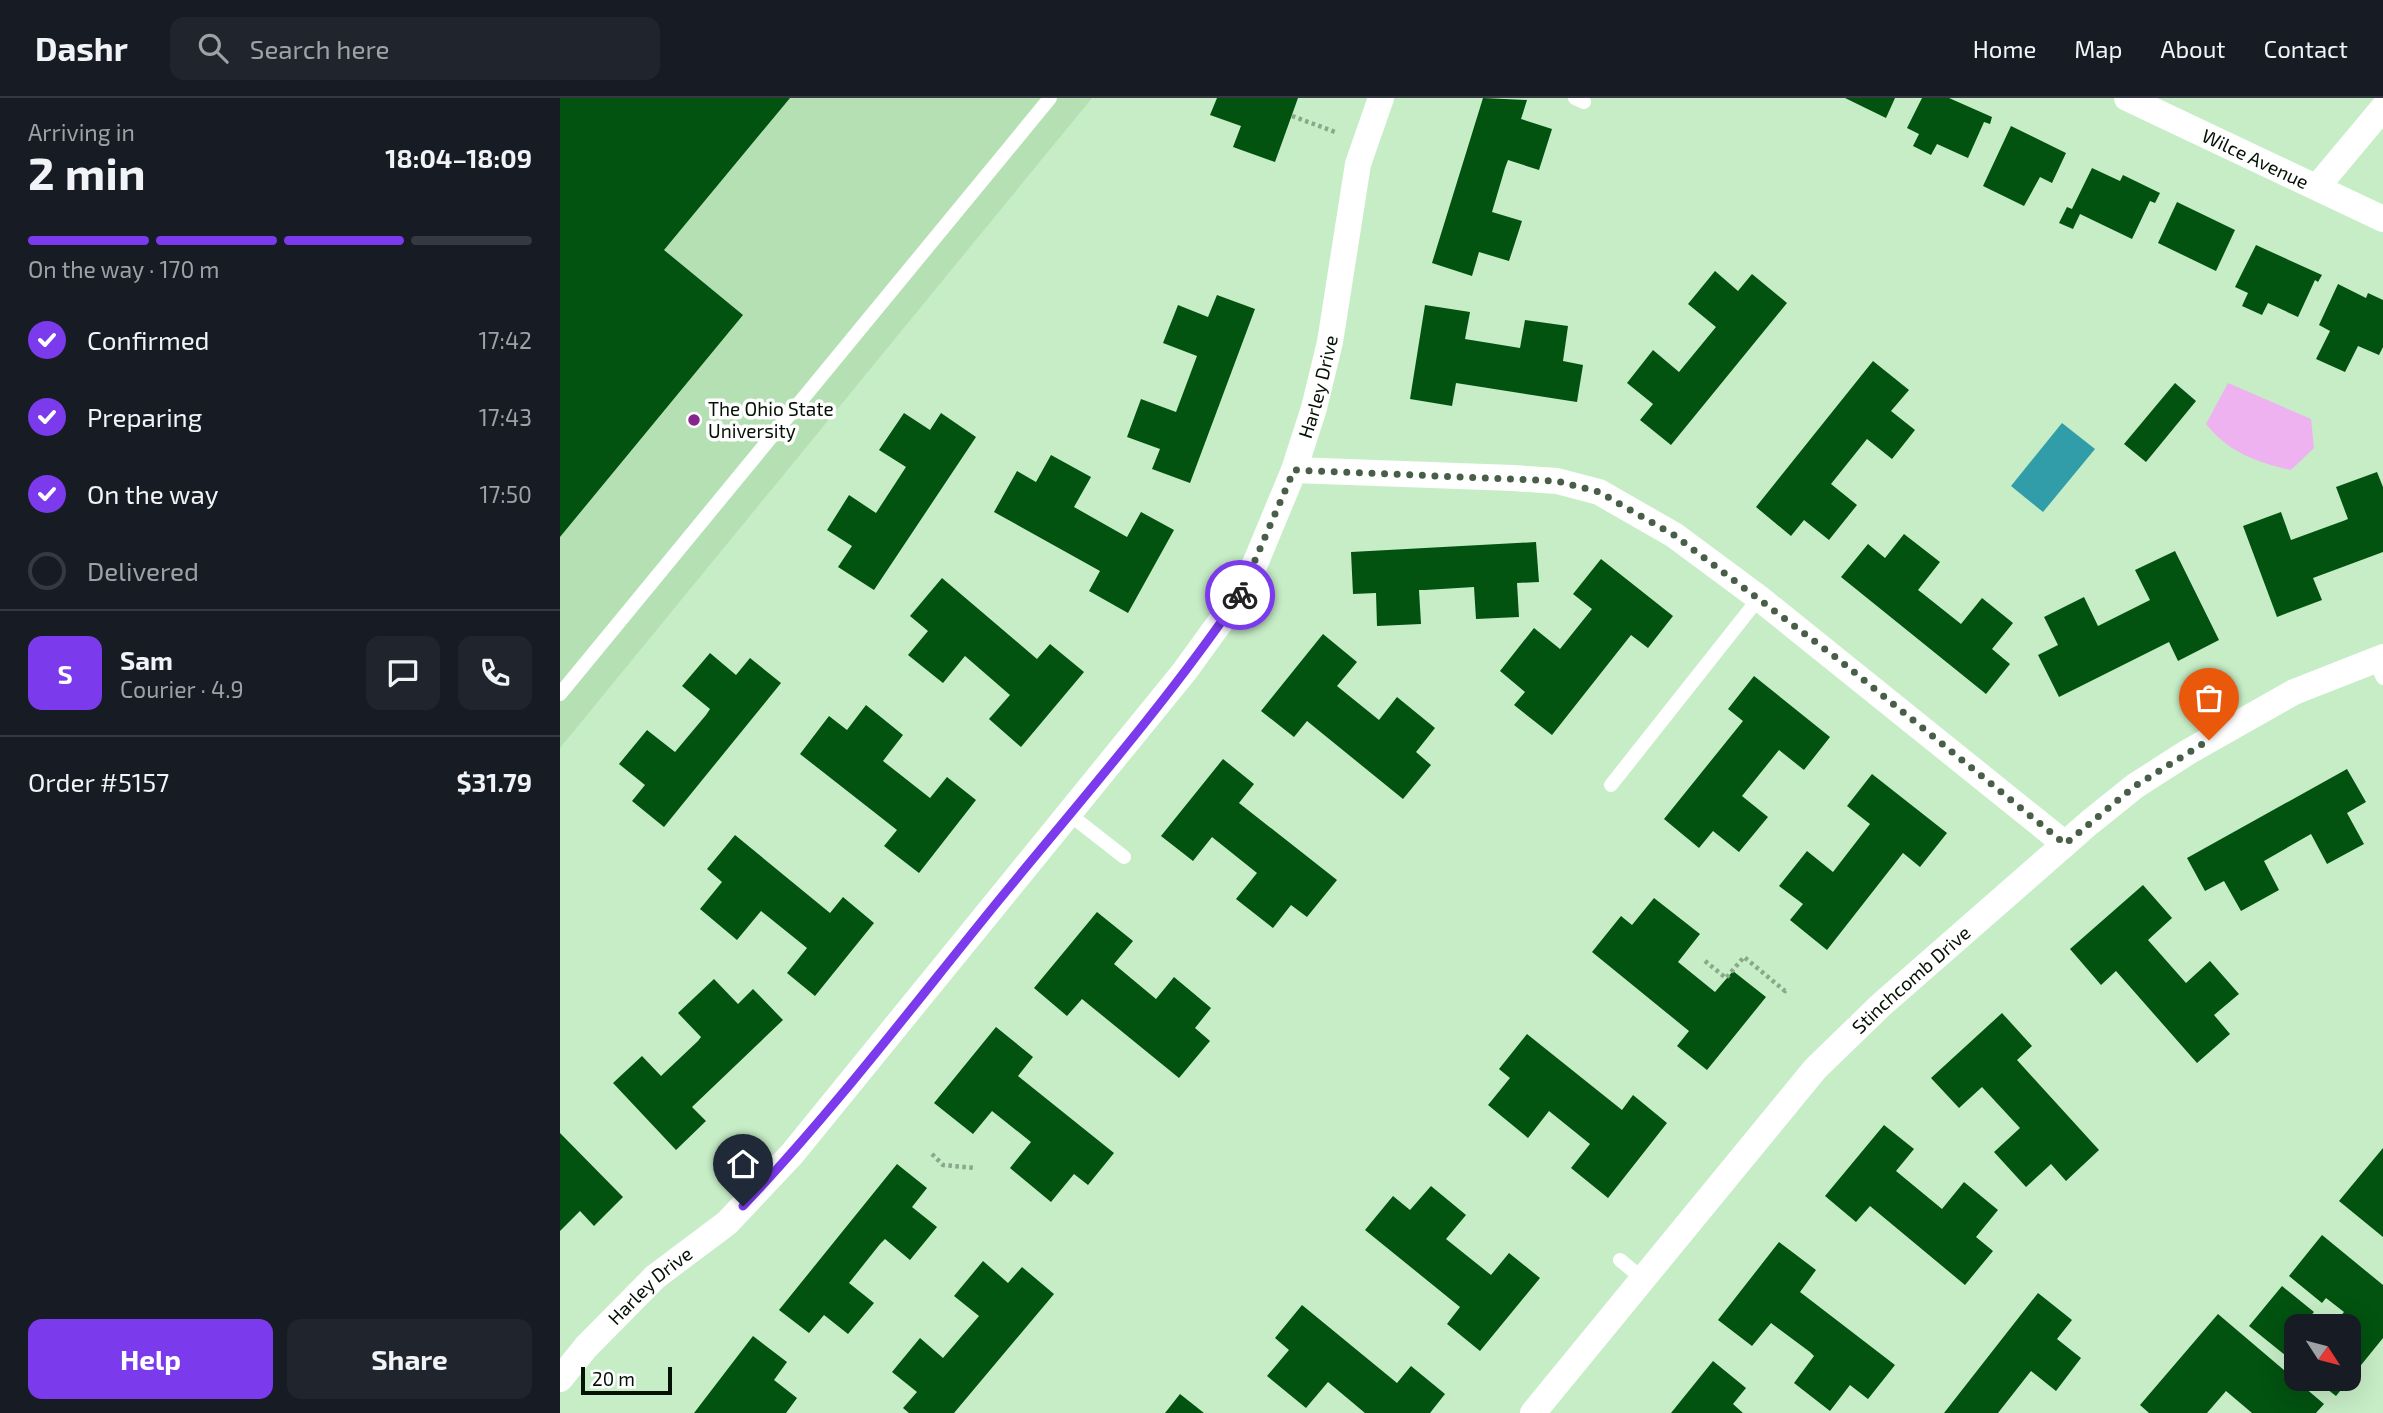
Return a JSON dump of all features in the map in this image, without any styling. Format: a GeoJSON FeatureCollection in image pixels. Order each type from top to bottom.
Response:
{"type":"FeatureCollection","features":[{"type":"Feature","properties":{"kind":"street","name":"Harley Drive"},"geometry":{"type":"LineString","coordinates":[[560,1379],[586,1347],[655,1277],[727,1223],[792,1154],[1192,662],[1245,588],[1294,470],[1314,408],[1330,342],[1358,164],[1381,98]]}},
{"type":"Feature","properties":{"kind":"street","name":"Wilce Avenue"},"geometry":{"type":"LineString","coordinates":[[2127,98],[2383,219]]}},
{"type":"Feature","properties":{"kind":"street"},"geometry":{"type":"LineString","coordinates":[[2317,187],[2383,108]]}},
{"type":"Feature","properties":{"kind":"street"},"geometry":{"type":"LineString","coordinates":[[1294,470],[1557,481],[1599,492],[1674,535],[1759,598],[2065,844]]}},
{"type":"Feature","properties":{"kind":"street","name":"Stinchcomb Drive"},"geometry":{"type":"LineString","coordinates":[[1533,1413],[1815,1069],[1881,1005],[2135,786],[2188,752],[2294,692],[2380,665]]}},
{"type":"Feature","properties":{"kind":"lane"},"geometry":{"type":"LineString","coordinates":[[560,694],[1050,98]]}},
{"type":"Feature","properties":{"kind":"lane"},"geometry":{"type":"LineString","coordinates":[[1611,785],[1759,598]]}},
{"type":"Feature","properties":{"kind":"lane"},"geometry":{"type":"LineString","coordinates":[[1069,814],[1124,857]]}},
{"type":"Feature","properties":{"kind":"lane"},"geometry":{"type":"LineString","coordinates":[[1620,1260],[1643,1279]]}},
{"type":"Feature","properties":{"kind":"path"},"geometry":{"type":"LineString","coordinates":[[1292,116],[1339,133]]}},
{"type":"Feature","properties":{"kind":"path"},"geometry":{"type":"LineString","coordinates":[[1705,961],[1726,978],[1744,957],[1785,991],[1787,988]]}},
{"type":"Feature","properties":{"kind":"path"},"geometry":{"type":"LineString","coordinates":[[932,1154],[943,1165],[975,1168]]}},
{"type":"Feature","properties":{"kind":"shaded area","name":"The Ohio State University"},"geometry":{"type":"Polygon","coordinates":[[[560,98],[1092,98],[560,748],[560,98]]]}},
{"type":"Feature","properties":{"kind":"shaded area"},"geometry":{"type":"Polygon","coordinates":[[[2228,383],[2311,419],[2314,448],[2291,470],[2255,460],[2224,442],[2206,424],[2228,383]]]}},
{"type":"Feature","properties":{"kind":"water"},"geometry":{"type":"Polygon","coordinates":[[[2062,423],[2095,449],[2043,512],[2011,486],[2062,423]]]}},
{"type":"Feature","properties":{"kind":"building"},"geometry":{"type":"Polygon","coordinates":[[[560,98],[790,98],[664,250],[743,315],[560,537],[560,98]]]}},
{"type":"Feature","properties":{"kind":"building"},"geometry":{"type":"Polygon","coordinates":[[[1217,98],[1298,98],[1275,162],[1233,147],[1241,126],[1210,115],[1217,98]]]}},
{"type":"Feature","properties":{"kind":"building"},"geometry":{"type":"Polygon","coordinates":[[[1483,98],[1527,100],[1521,119],[1552,129],[1539,170],[1508,160],[1505,168],[1492,212],[1522,221],[1509,261],[1479,252],[1472,276],[1432,263],[1483,98]]]}},
{"type":"Feature","properties":{"kind":"building"},"geometry":{"type":"Polygon","coordinates":[[[1845,98],[1895,98],[1886,118],[1845,98]]]}},
{"type":"Feature","properties":{"kind":"building"},"geometry":{"type":"Polygon","coordinates":[[[1922,98],[1949,98],[1992,117],[1990,124],[1984,122],[1968,158],[1937,144],[1931,155],[1913,146],[1919,134],[1907,128],[1922,98]]]}},
{"type":"Feature","properties":{"kind":"building"},"geometry":{"type":"Polygon","coordinates":[[[2011,126],[2066,153],[2052,183],[2040,177],[2024,206],[1983,186],[2011,126]]]}},
{"type":"Feature","properties":{"kind":"building"},"geometry":{"type":"Polygon","coordinates":[[[2092,168],[2120,181],[2123,175],[2160,193],[2155,203],[2150,201],[2132,239],[2080,214],[2073,229],[2059,223],[2067,207],[2072,209],[2092,168]]]}},
{"type":"Feature","properties":{"kind":"building"},"geometry":{"type":"Polygon","coordinates":[[[2177,202],[2235,230],[2216,271],[2158,243],[2177,202]]]}},
{"type":"Feature","properties":{"kind":"building"},"geometry":{"type":"Polygon","coordinates":[[[2256,245],[2322,275],[2318,282],[2315,280],[2298,317],[2268,303],[2262,315],[2242,306],[2248,293],[2235,287],[2256,245]]]}},
{"type":"Feature","properties":{"kind":"building"},"geometry":{"type":"Polygon","coordinates":[[[1715,271],[1738,291],[1752,274],[1787,303],[1671,445],[1640,420],[1653,404],[1627,383],[1653,350],[1679,372],[1716,327],[1688,304],[1715,271]]]}},
{"type":"Feature","properties":{"kind":"building"},"geometry":{"type":"Polygon","coordinates":[[[2338,284],[2366,298],[2368,293],[2383,300],[2383,347],[2379,355],[2358,346],[2345,372],[2316,359],[2330,331],[2319,325],[2338,284]]]}},
{"type":"Feature","properties":{"kind":"building"},"geometry":{"type":"Polygon","coordinates":[[[1217,295],[1255,309],[1190,483],[1152,469],[1160,449],[1127,437],[1141,399],[1176,412],[1197,356],[1163,343],[1178,305],[1208,317],[1217,295]]]}},
{"type":"Feature","properties":{"kind":"building"},"geometry":{"type":"Polygon","coordinates":[[[1425,305],[1470,312],[1465,339],[1520,348],[1525,320],[1568,326],[1563,361],[1583,365],[1577,402],[1456,383],[1452,406],[1410,399],[1425,305]]]}},
{"type":"Feature","properties":{"kind":"building"},"geometry":{"type":"Polygon","coordinates":[[[1873,361],[1909,390],[1891,411],[1915,430],[1892,459],[1867,439],[1831,484],[1857,505],[1829,540],[1804,520],[1791,536],[1756,507],[1873,361]]]}},
{"type":"Feature","properties":{"kind":"building"},"geometry":{"type":"Polygon","coordinates":[[[2175,383],[2196,401],[2146,462],[2124,444],[2175,383]]]}},
{"type":"Feature","properties":{"kind":"building"},"geometry":{"type":"Polygon","coordinates":[[[904,413],[930,430],[941,413],[976,437],[874,590],[838,567],[852,546],[827,530],[849,495],[876,513],[906,467],[879,450],[904,413]]]}},
{"type":"Feature","properties":{"kind":"building"},"geometry":{"type":"Polygon","coordinates":[[[1051,455],[1091,477],[1074,507],[1127,537],[1141,512],[1174,530],[1128,613],[1089,591],[1100,571],[994,512],[1017,471],[1036,482],[1051,455]]]}},
{"type":"Feature","properties":{"kind":"building"},"geometry":{"type":"Polygon","coordinates":[[[2377,472],[2383,487],[2383,552],[2313,578],[2322,600],[2277,617],[2243,526],[2281,512],[2291,540],[2348,519],[2336,487],[2377,472]]]}},
{"type":"Feature","properties":{"kind":"building"},"geometry":{"type":"Polygon","coordinates":[[[1904,534],[1940,562],[1918,590],[1961,624],[1982,598],[2013,623],[1992,649],[2010,664],[1986,694],[1841,577],[1868,544],[1885,558],[1904,534]]]}},
{"type":"Feature","properties":{"kind":"building"},"geometry":{"type":"Polygon","coordinates":[[[1536,542],[1539,582],[1517,583],[1519,617],[1476,619],[1474,587],[1419,590],[1421,624],[1377,626],[1376,593],[1353,594],[1351,552],[1536,542]]]}},
{"type":"Feature","properties":{"kind":"building"},"geometry":{"type":"Polygon","coordinates":[[[2175,551],[2219,640],[2178,661],[2169,642],[2059,697],[2038,655],[2058,645],[2044,617],[2084,597],[2098,626],[2150,600],[2135,570],[2175,551]]]}},
{"type":"Feature","properties":{"kind":"building"},"geometry":{"type":"Polygon","coordinates":[[[1601,559],[1673,616],[1648,648],[1631,635],[1552,735],[1514,705],[1525,692],[1500,671],[1534,628],[1560,649],[1592,609],[1573,594],[1601,559]]]}},
{"type":"Feature","properties":{"kind":"building"},"geometry":{"type":"Polygon","coordinates":[[[942,578],[1037,659],[1050,644],[1084,672],[1021,747],[989,719],[1010,695],[965,656],[943,683],[908,655],[928,631],[910,616],[942,578]]]}},
{"type":"Feature","properties":{"kind":"building"},"geometry":{"type":"Polygon","coordinates":[[[1323,634],[1357,662],[1337,686],[1379,720],[1397,697],[1435,728],[1416,752],[1431,765],[1403,799],[1307,721],[1294,737],[1261,711],[1323,634]]]}},
{"type":"Feature","properties":{"kind":"building"},"geometry":{"type":"Polygon","coordinates":[[[710,653],[736,675],[750,658],[781,683],[664,827],[632,801],[645,785],[619,764],[647,730],[675,752],[706,715],[710,709],[682,686],[710,653]]]}},
{"type":"Feature","properties":{"kind":"building"},"geometry":{"type":"Polygon","coordinates":[[[1754,676],[1830,737],[1804,770],[1779,750],[1742,796],[1768,817],[1739,852],[1713,831],[1699,848],[1664,819],[1743,721],[1728,709],[1754,676]]]}},
{"type":"Feature","properties":{"kind":"building"},"geometry":{"type":"Polygon","coordinates":[[[866,705],[903,735],[883,761],[930,798],[947,777],[976,800],[919,873],[884,846],[897,830],[800,754],[829,716],[847,730],[866,705]]]}},
{"type":"Feature","properties":{"kind":"building"},"geometry":{"type":"Polygon","coordinates":[[[1223,759],[1254,784],[1239,803],[1337,880],[1307,917],[1291,905],[1273,928],[1236,899],[1257,873],[1212,837],[1193,861],[1161,836],[1223,759]]]}},
{"type":"Feature","properties":{"kind":"building"},"geometry":{"type":"Polygon","coordinates":[[[2347,769],[2366,802],[2347,813],[2364,844],[2327,864],[2311,834],[2264,861],[2279,890],[2241,911],[2224,881],[2205,891],[2187,858],[2347,769]]]}},
{"type":"Feature","properties":{"kind":"building"},"geometry":{"type":"Polygon","coordinates":[[[1872,774],[1947,833],[1920,867],[1903,853],[1827,950],[1790,920],[1803,904],[1779,886],[1807,851],[1833,872],[1870,824],[1847,806],[1872,774]]]}},
{"type":"Feature","properties":{"kind":"building"},"geometry":{"type":"Polygon","coordinates":[[[735,835],[830,913],[843,897],[874,923],[815,996],[787,973],[807,948],[761,911],[737,940],[700,909],[722,882],[707,869],[735,835]]]}},
{"type":"Feature","properties":{"kind":"building"},"geometry":{"type":"Polygon","coordinates":[[[2143,885],[2172,918],[2148,940],[2186,983],[2210,961],[2239,994],[2214,1015],[2230,1034],[2197,1063],[2116,971],[2101,985],[2070,949],[2143,885]]]}},
{"type":"Feature","properties":{"kind":"building"},"geometry":{"type":"Polygon","coordinates":[[[1654,898],[1700,934],[1678,962],[1715,992],[1733,971],[1766,997],[1707,1070],[1677,1046],[1689,1031],[1592,952],[1621,916],[1632,925],[1654,898]]]}},
{"type":"Feature","properties":{"kind":"building"},"geometry":{"type":"Polygon","coordinates":[[[1097,912],[1133,941],[1114,964],[1156,999],[1174,977],[1211,1008],[1195,1028],[1210,1041],[1179,1078],[1082,999],[1067,1016],[1034,988],[1097,912]]]}},
{"type":"Feature","properties":{"kind":"building"},"geometry":{"type":"Polygon","coordinates":[[[714,979],[738,1004],[753,989],[783,1020],[692,1107],[706,1121],[676,1150],[613,1083],[642,1056],[661,1076],[698,1041],[701,1037],[678,1013],[714,979]]]}},
{"type":"Feature","properties":{"kind":"building"},"geometry":{"type":"Polygon","coordinates":[[[2002,1013],[2032,1046],[2017,1060],[2099,1150],[2066,1181],[2051,1164],[2026,1187],[1994,1152],[2020,1128],[1982,1087],[1959,1108],[1931,1078],[2002,1013]]]}},
{"type":"Feature","properties":{"kind":"building"},"geometry":{"type":"Polygon","coordinates":[[[996,1027],[1033,1057],[1018,1076],[1114,1153],[1088,1185],[1074,1174],[1051,1202],[1010,1168],[1031,1142],[992,1111],[973,1134],[934,1103],[996,1027]]]}},
{"type":"Feature","properties":{"kind":"building"},"geometry":{"type":"Polygon","coordinates":[[[1527,1034],[1622,1110],[1633,1095],[1667,1123],[1608,1198],[1571,1168],[1590,1144],[1549,1111],[1528,1138],[1488,1105],[1510,1078],[1499,1069],[1527,1034]]]}},
{"type":"Feature","properties":{"kind":"building"},"geometry":{"type":"Polygon","coordinates":[[[1884,1125],[1914,1149],[1896,1171],[1942,1209],[1964,1182],[1998,1210],[1976,1237],[1993,1251],[1965,1285],[1870,1206],[1856,1222],[1825,1196],[1884,1125]]]}},
{"type":"Feature","properties":{"kind":"building"},"geometry":{"type":"Polygon","coordinates":[[[560,1133],[623,1197],[594,1226],[580,1211],[560,1231],[560,1133]]]}},
{"type":"Feature","properties":{"kind":"building"},"geometry":{"type":"Polygon","coordinates":[[[2383,1148],[2383,1237],[2339,1201],[2383,1148]]]}},
{"type":"Feature","properties":{"kind":"building"},"geometry":{"type":"Polygon","coordinates":[[[897,1164],[927,1188],[912,1207],[937,1227],[910,1260],[885,1239],[880,1244],[849,1283],[874,1303],[848,1334],[824,1315],[809,1333],[779,1310],[897,1164]]]}},
{"type":"Feature","properties":{"kind":"building"},"geometry":{"type":"Polygon","coordinates":[[[1431,1186],[1466,1215],[1446,1239],[1491,1275],[1509,1253],[1540,1278],[1480,1351],[1447,1324],[1460,1307],[1365,1230],[1393,1196],[1410,1210],[1431,1186]]]}},
{"type":"Feature","properties":{"kind":"building"},"geometry":{"type":"Polygon","coordinates":[[[2322,1235],[2383,1285],[2383,1338],[2361,1365],[2361,1314],[2342,1314],[2344,1312],[2326,1298],[2322,1303],[2289,1276],[2322,1235]]]}},
{"type":"Feature","properties":{"kind":"building"},"geometry":{"type":"Polygon","coordinates":[[[1779,1242],[1816,1270],[1800,1292],[1895,1365],[1868,1399],[1850,1385],[1830,1411],[1794,1383],[1814,1356],[1810,1352],[1771,1323],[1752,1346],[1718,1320],[1779,1242]]]}},
{"type":"Feature","properties":{"kind":"building"},"geometry":{"type":"Polygon","coordinates":[[[983,1261],[1008,1283],[1022,1267],[1054,1294],[954,1413],[909,1413],[903,1408],[917,1392],[892,1372],[920,1338],[943,1358],[979,1316],[954,1296],[983,1261]]]}},
{"type":"Feature","properties":{"kind":"building"},"geometry":{"type":"Polygon","coordinates":[[[2282,1286],[2314,1312],[2284,1314],[2284,1354],[2249,1326],[2282,1286]]]}},
{"type":"Feature","properties":{"kind":"building"},"geometry":{"type":"Polygon","coordinates":[[[2038,1293],[2072,1320],[2057,1339],[2081,1358],[2056,1391],[2031,1371],[1998,1413],[1944,1413],[2038,1293]]]}},
{"type":"Feature","properties":{"kind":"building"},"geometry":{"type":"Polygon","coordinates":[[[1302,1305],[1397,1383],[1411,1366],[1445,1394],[1430,1413],[1365,1413],[1328,1382],[1306,1408],[1267,1376],[1289,1350],[1275,1338],[1302,1305]]]}},
{"type":"Feature","properties":{"kind":"building"},"geometry":{"type":"Polygon","coordinates":[[[2218,1314],[2284,1370],[2284,1391],[2309,1391],[2324,1404],[2316,1413],[2252,1413],[2226,1391],[2207,1413],[2149,1413],[2140,1405],[2218,1314]]]}},
{"type":"Feature","properties":{"kind":"building"},"geometry":{"type":"Polygon","coordinates":[[[753,1336],[787,1362],[774,1380],[797,1398],[786,1413],[694,1413],[753,1336]]]}},
{"type":"Feature","properties":{"kind":"building"},"geometry":{"type":"Polygon","coordinates":[[[1713,1361],[1746,1388],[1733,1404],[1743,1413],[1671,1413],[1713,1361]]]}},
{"type":"Feature","properties":{"kind":"building"},"geometry":{"type":"Polygon","coordinates":[[[1180,1394],[1204,1413],[1165,1413],[1180,1394]]]}},
{"type":"Feature","properties":{"kind":"way so far"},"geometry":{"type":"LineString","coordinates":[[1240,595],[1294,470],[1557,481],[1599,492],[1636,510],[1674,535],[1838,659],[2065,844],[2135,786],[2209,740]]}},
{"type":"Feature","properties":{"kind":"place","name":"The Ohio State University"},"geometry":{"type":"Point","coordinates":[694,420]}},
{"type":"Feature","properties":{"kind":"route"},"geometry":{"type":"LineString","coordinates":[[743,1206],[792,1154],[931,984],[1184,672],[1240,595]]}}]}
